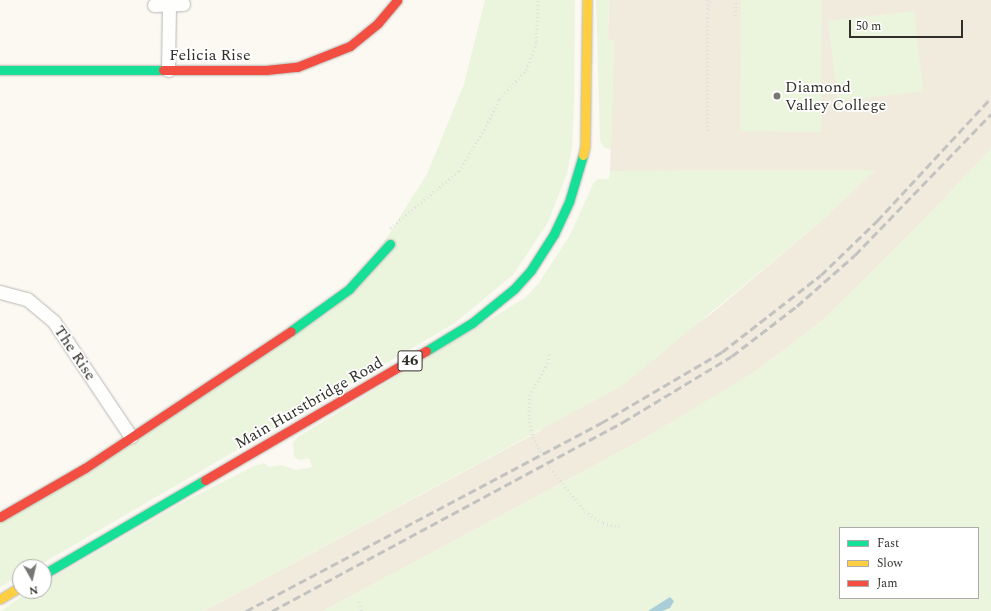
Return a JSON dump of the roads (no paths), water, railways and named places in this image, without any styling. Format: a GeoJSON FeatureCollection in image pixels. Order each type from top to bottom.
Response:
{"type":"FeatureCollection","features":[{"type":"Feature","properties":{"kind":"street","name":"Felicia Rise"},"geometry":{"type":"LineString","coordinates":[[0,70],[266,70],[313,62],[350,46],[365,35],[397,0]]}},
{"type":"Feature","properties":{"kind":"street","name":"Main Hurstbridge Road"},"geometry":{"type":"LineString","coordinates":[[52,569],[472,324],[514,289],[547,247],[575,184],[585,146],[586,0]]}},
{"type":"Feature","properties":{"kind":"street"},"geometry":{"type":"LineString","coordinates":[[168,70],[169,4]]}},
{"type":"Feature","properties":{"kind":"street"},"geometry":{"type":"LineString","coordinates":[[154,5],[183,4]]}},
{"type":"Feature","properties":{"kind":"street"},"geometry":{"type":"LineString","coordinates":[[0,517],[68,478],[330,306],[349,289],[390,244]]}},
{"type":"Feature","properties":{"kind":"street","name":"The Rise"},"geometry":{"type":"LineString","coordinates":[[0,292],[27,299],[54,322],[130,437]]}},
{"type":"Feature","properties":{"kind":"street"},"geometry":{"type":"LineString","coordinates":[[0,599],[12,592]]}},
{"type":"Feature","properties":{"kind":"water"},"geometry":{"type":"Polygon","coordinates":[[[670,597],[674,601],[670,608],[662,611],[648,611],[670,597]]]}},
{"type":"Feature","properties":{"kind":"railway"},"geometry":{"type":"LineString","coordinates":[[246,611],[601,423],[722,352],[821,275],[877,221],[991,98]]}},
{"type":"Feature","properties":{"kind":"railway"},"geometry":{"type":"LineString","coordinates":[[272,611],[623,422],[732,356],[797,306],[855,255],[991,114]]}},
{"type":"Feature","properties":{"kind":"place","name":"Diamond Valley College"},"geometry":{"type":"Point","coordinates":[777,96]}}]}
